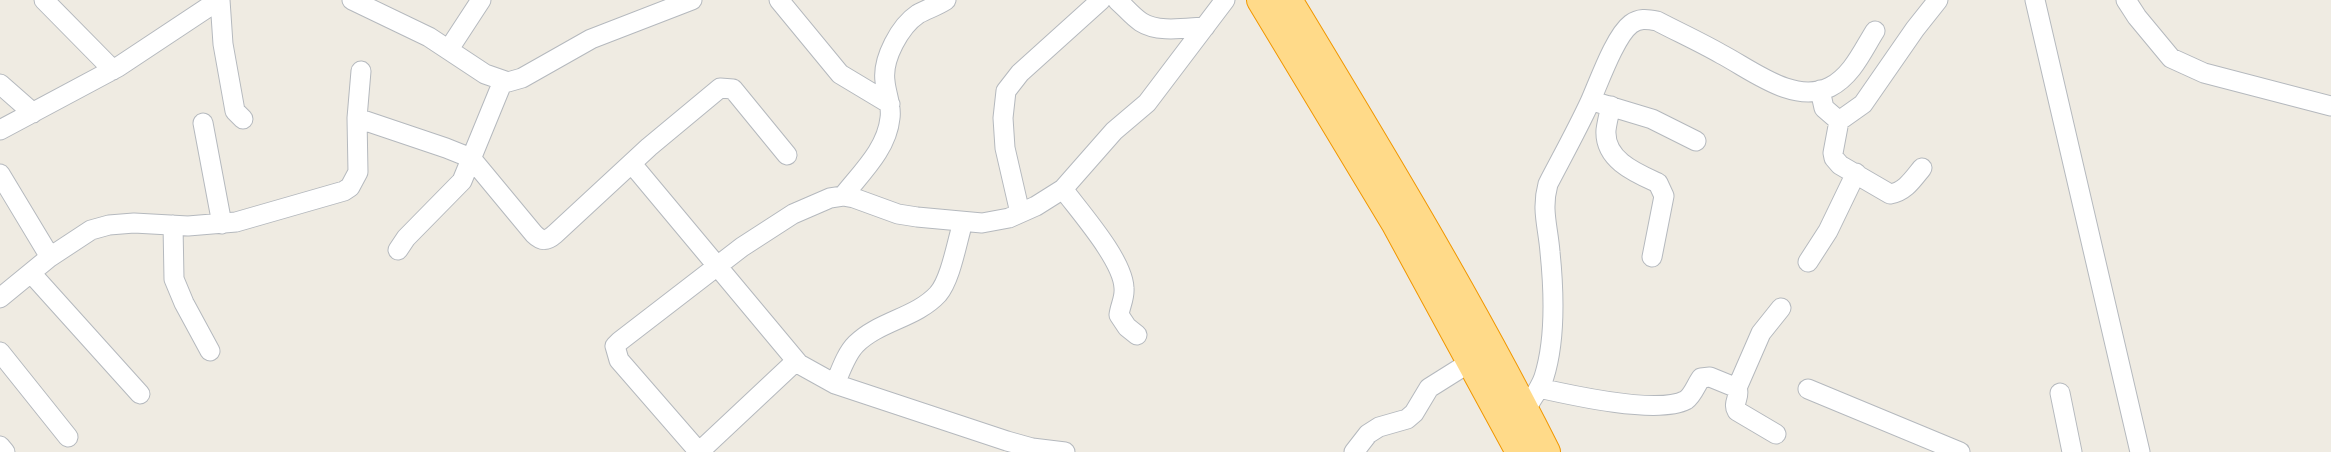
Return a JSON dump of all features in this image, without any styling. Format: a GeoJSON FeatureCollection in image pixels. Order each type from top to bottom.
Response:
{"type":"FeatureCollection","features":[{"type":"Feature","properties":{"kind":"highway"},"geometry":{"type":"LineString","coordinates":[[1261,0],[1396,224],[1472,361],[1517,451]]}},
{"type":"Feature","properties":{"kind":"highway"},"geometry":{"type":"LineString","coordinates":[[1288,0],[1532,399],[1546,452]]}},
{"type":"Feature","properties":{"kind":"street"},"geometry":{"type":"LineString","coordinates":[[44,0],[113,70]]}},
{"type":"Feature","properties":{"kind":"street"},"geometry":{"type":"LineString","coordinates":[[0,130],[113,70],[219,0],[223,44],[236,111],[243,119]]}},
{"type":"Feature","properties":{"kind":"street"},"geometry":{"type":"LineString","coordinates":[[352,0],[450,49],[485,74],[508,82],[522,78],[591,38],[692,0]]}},
{"type":"Feature","properties":{"kind":"street"},"geometry":{"type":"LineString","coordinates":[[450,49],[481,0]]}},
{"type":"Feature","properties":{"kind":"street"},"geometry":{"type":"LineString","coordinates":[[779,0],[840,74],[890,104]]}},
{"type":"Feature","properties":{"kind":"street"},"geometry":{"type":"LineString","coordinates":[[842,196],[878,153],[890,119],[890,104],[884,71],[899,35],[918,14],[946,0]]}},
{"type":"Feature","properties":{"kind":"street"},"geometry":{"type":"LineString","coordinates":[[1020,213],[1005,148],[1003,118],[1006,91],[1020,73],[1101,0]]}},
{"type":"Feature","properties":{"kind":"street"},"geometry":{"type":"LineString","coordinates":[[1117,0],[1136,19],[1149,26],[1166,28],[1205,27]]}},
{"type":"Feature","properties":{"kind":"street"},"geometry":{"type":"LineString","coordinates":[[796,361],[699,452],[619,360],[615,346],[716,266],[793,214],[814,204],[842,196],[898,214],[982,223],[1009,218],[1036,206],[1063,189],[1114,131],[1147,103],[1225,0]]}},
{"type":"Feature","properties":{"kind":"street"},"geometry":{"type":"LineString","coordinates":[[1922,168],[1905,188],[1897,193],[1890,194],[1840,165],[1834,158],[1839,121],[1863,104],[1915,29],[1938,0]]}},
{"type":"Feature","properties":{"kind":"street"},"geometry":{"type":"LineString","coordinates":[[2035,0],[2140,452]]}},
{"type":"Feature","properties":{"kind":"street"},"geometry":{"type":"LineString","coordinates":[[2126,0],[2137,17],[2171,58],[2204,73],[2331,106]]}},
{"type":"Feature","properties":{"kind":"street"},"geometry":{"type":"LineString","coordinates":[[1776,434],[1737,411],[1735,404],[1739,394],[1737,388],[1733,385],[1705,377],[1701,378],[1687,399],[1672,404],[1532,399],[1544,377],[1552,326],[1550,250],[1543,209],[1544,199],[1548,184],[1621,37],[1629,25],[1638,20],[1657,21],[1771,82],[1794,90],[1820,90],[1831,86],[1847,74],[1875,31]]}},
{"type":"Feature","properties":{"kind":"street"},"geometry":{"type":"LineString","coordinates":[[0,298],[50,257],[91,230],[109,225],[134,223],[173,225],[236,222],[344,191],[350,187],[358,172],[357,118],[361,71]]}},
{"type":"Feature","properties":{"kind":"street"},"geometry":{"type":"LineString","coordinates":[[398,250],[406,238],[462,180],[503,81]]}},
{"type":"Feature","properties":{"kind":"street"},"geometry":{"type":"LineString","coordinates":[[0,84],[33,113]]}},
{"type":"Feature","properties":{"kind":"street"},"geometry":{"type":"LineString","coordinates":[[357,118],[471,158],[540,240],[555,234],[708,97],[724,87],[733,89],[787,155]]}},
{"type":"Feature","properties":{"kind":"street"},"geometry":{"type":"LineString","coordinates":[[1820,90],[1824,108],[1839,121]]}},
{"type":"Feature","properties":{"kind":"street"},"geometry":{"type":"LineString","coordinates":[[1590,101],[1652,119],[1696,141]]}},
{"type":"Feature","properties":{"kind":"street"},"geometry":{"type":"LineString","coordinates":[[1611,106],[1606,130],[1611,149],[1620,162],[1631,170],[1658,183],[1664,196],[1652,257]]}},
{"type":"Feature","properties":{"kind":"street"},"geometry":{"type":"LineString","coordinates":[[203,123],[222,224]]}},
{"type":"Feature","properties":{"kind":"street"},"geometry":{"type":"LineString","coordinates":[[632,164],[796,361],[816,375],[835,384],[1031,450],[1064,452]]}},
{"type":"Feature","properties":{"kind":"street"},"geometry":{"type":"LineString","coordinates":[[1808,262],[1828,231],[1856,173]]}},
{"type":"Feature","properties":{"kind":"street"},"geometry":{"type":"LineString","coordinates":[[0,174],[50,257]]}},
{"type":"Feature","properties":{"kind":"street"},"geometry":{"type":"LineString","coordinates":[[1063,189],[1105,244],[1122,278],[1124,289],[1119,315],[1121,321],[1136,335]]}},
{"type":"Feature","properties":{"kind":"street"},"geometry":{"type":"LineString","coordinates":[[835,384],[845,361],[857,342],[915,311],[938,294],[946,278],[963,222]]}},
{"type":"Feature","properties":{"kind":"street"},"geometry":{"type":"LineString","coordinates":[[173,225],[174,279],[184,303],[210,351]]}},
{"type":"Feature","properties":{"kind":"street"},"geometry":{"type":"LineString","coordinates":[[31,273],[140,394]]}},
{"type":"Feature","properties":{"kind":"street"},"geometry":{"type":"LineString","coordinates":[[1737,388],[1761,333],[1781,308]]}},
{"type":"Feature","properties":{"kind":"street"},"geometry":{"type":"LineString","coordinates":[[0,352],[68,437]]}},
{"type":"Feature","properties":{"kind":"street"},"geometry":{"type":"LineString","coordinates":[[1354,452],[1368,434],[1379,427],[1406,419],[1414,413],[1430,388],[1472,361]]}},
{"type":"Feature","properties":{"kind":"street"},"geometry":{"type":"LineString","coordinates":[[1808,388],[1960,452]]}},
{"type":"Feature","properties":{"kind":"street"},"geometry":{"type":"LineString","coordinates":[[2060,393],[2072,452]]}},
{"type":"Feature","properties":{"kind":"street"},"geometry":{"type":"LineString","coordinates":[[0,446],[5,452]]}}]}
